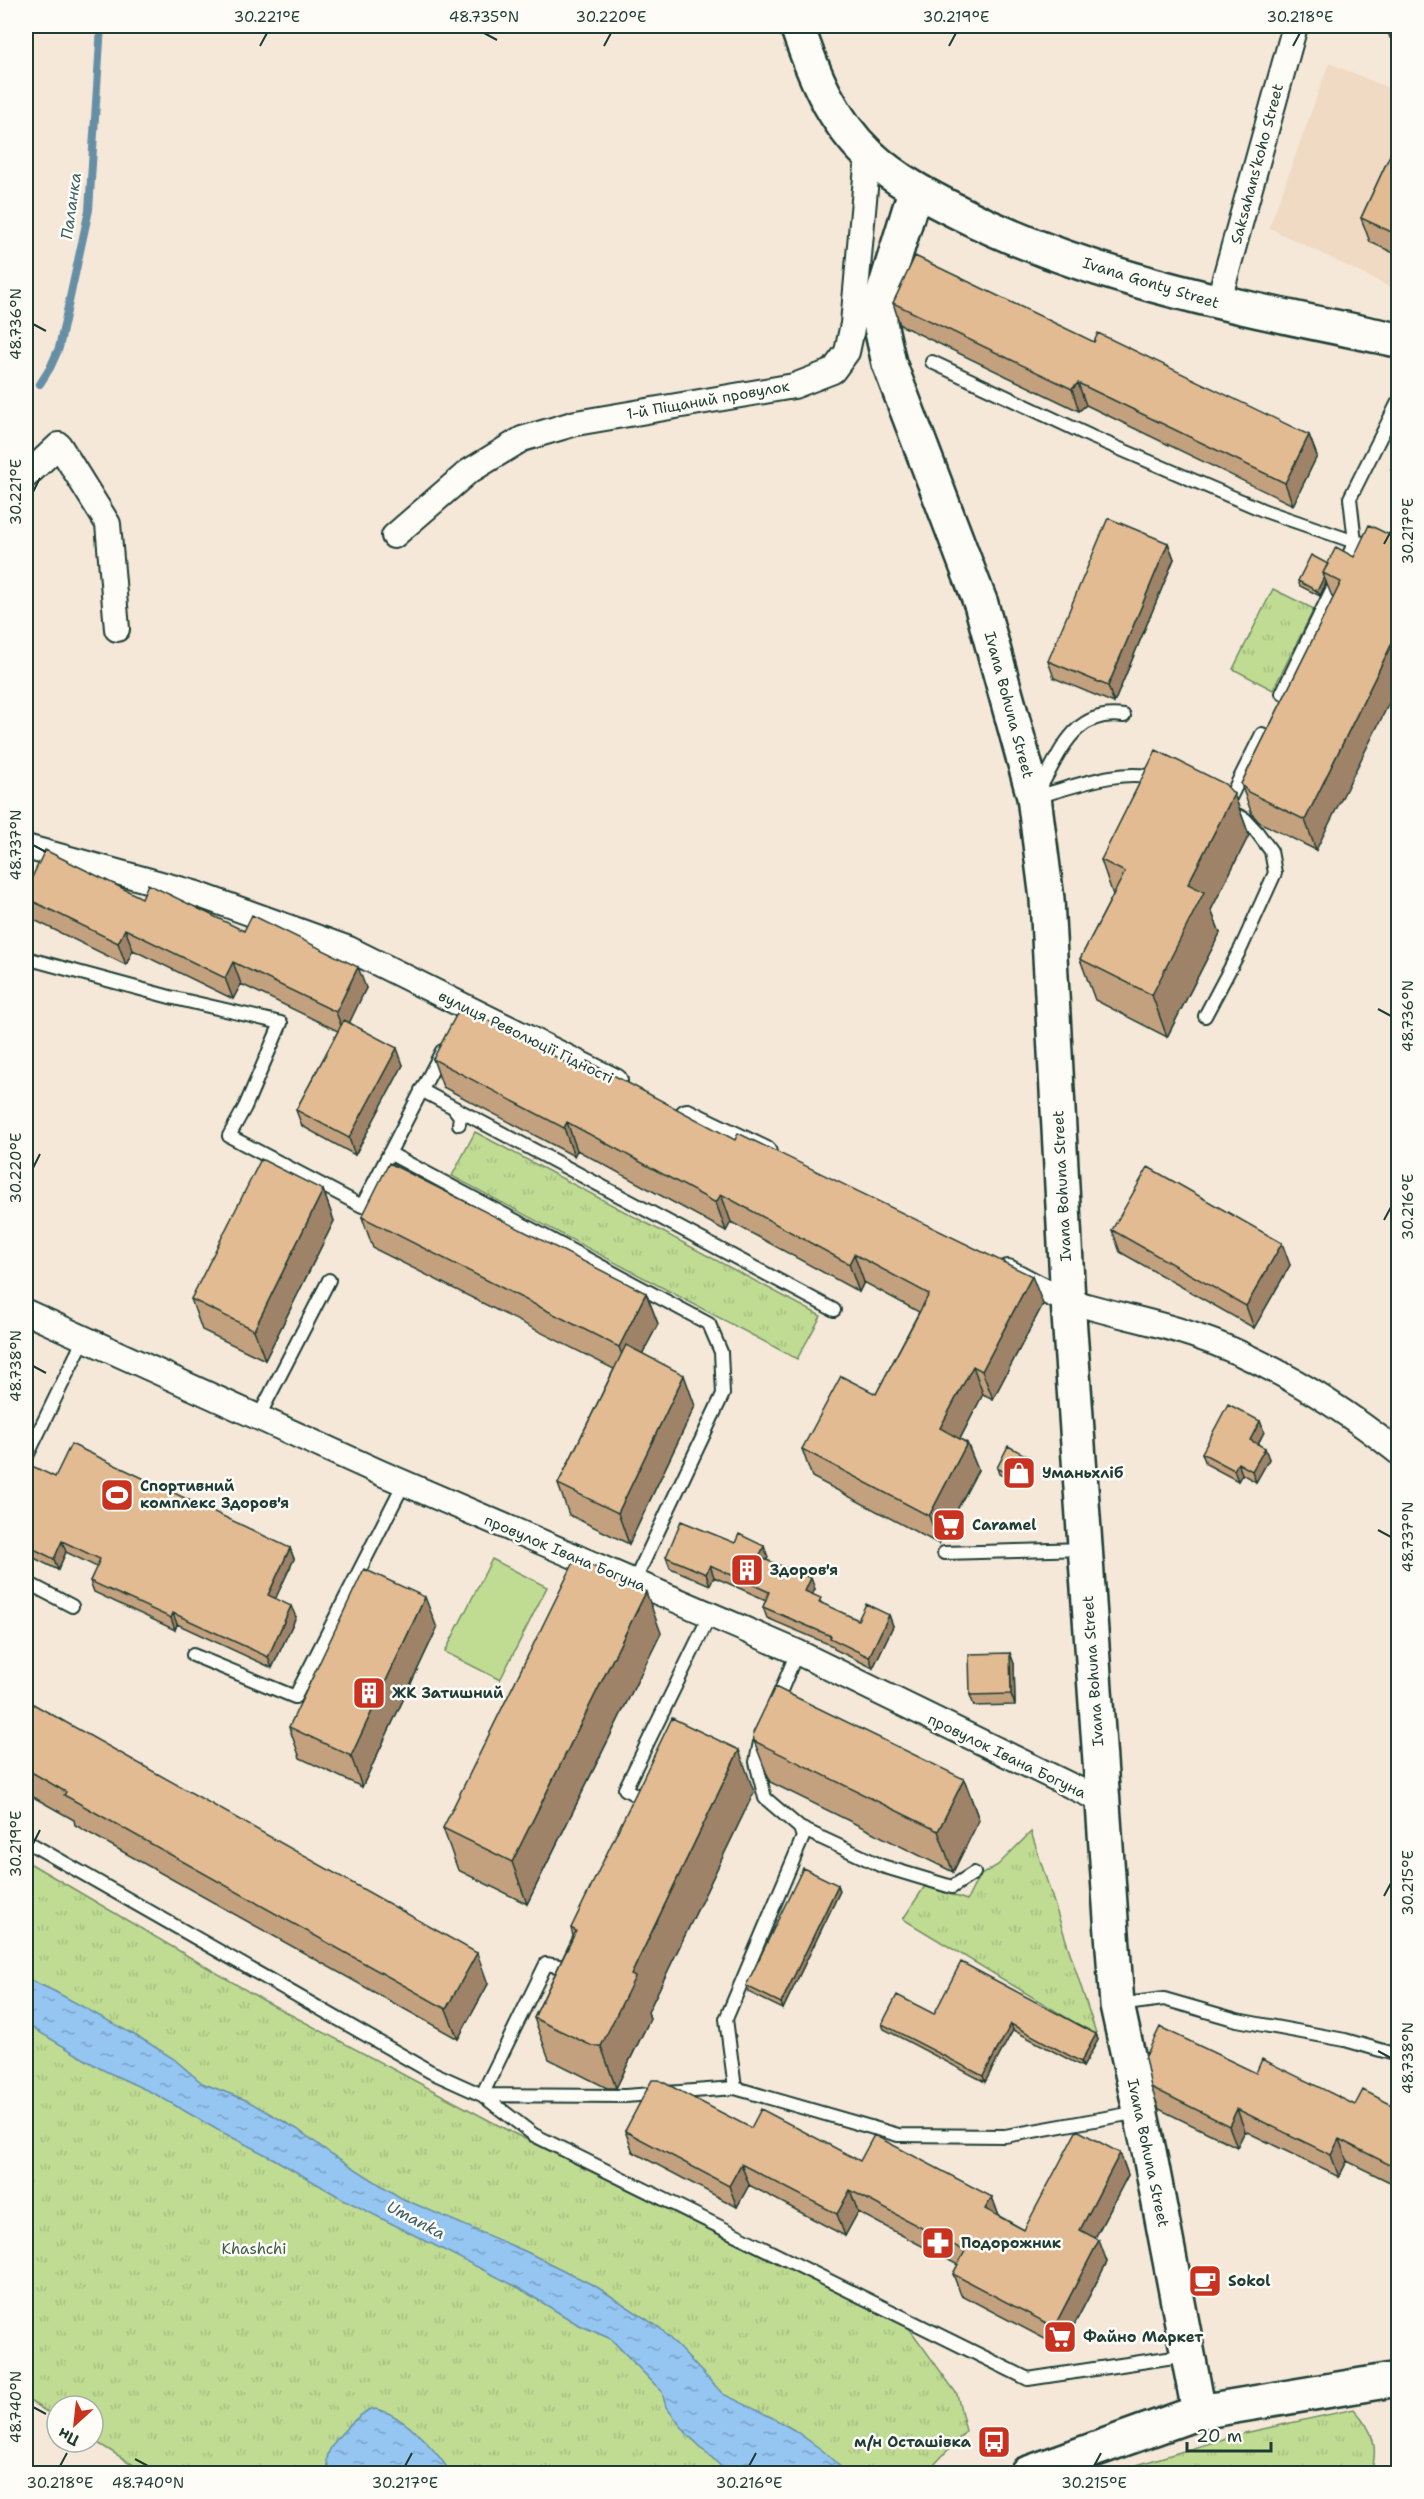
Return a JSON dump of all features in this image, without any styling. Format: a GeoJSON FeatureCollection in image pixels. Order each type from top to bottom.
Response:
{"type":"FeatureCollection","features":[{"type":"Feature","properties":{"kind":"main road"},"geometry":{"type":"LineString","coordinates":[[797,26],[815,77],[834,112],[868,154],[915,190]]}},
{"type":"Feature","properties":{"kind":"main road","name":"Ivana Gonty Street"},"geometry":{"type":"LineString","coordinates":[[915,190],[996,231],[1100,269],[1218,303],[1398,340]]}},
{"type":"Feature","properties":{"kind":"main road","name":"Ivana Bohuna Street"},"geometry":{"type":"LineString","coordinates":[[915,190],[880,305],[882,341],[981,604],[1034,797],[1047,899],[1068,1301],[1117,2005],[1199,2412]]}},
{"type":"Feature","properties":{"kind":"main road"},"geometry":{"type":"LineString","coordinates":[[1026,2474],[1199,2412],[1398,2379]]}},
{"type":"Feature","properties":{"kind":"street","name":"Saksahansʹkoho Street"},"geometry":{"type":"LineString","coordinates":[[1218,303],[1295,26]]}},
{"type":"Feature","properties":{"kind":"street","name":"1-й Піщаний провулок"},"geometry":{"type":"LineString","coordinates":[[394,536],[468,472],[522,439],[576,423],[794,386],[833,371],[847,352],[853,324],[868,154]]}},
{"type":"Feature","properties":{"kind":"street"},"geometry":{"type":"LineString","coordinates":[[26,476],[59,445],[108,525],[117,629]]}},
{"type":"Feature","properties":{"kind":"street","name":"вулиця Революції Гідності"},"geometry":{"type":"LineString","coordinates":[[26,847],[194,893],[349,949],[462,1012],[635,1090]]}},
{"type":"Feature","properties":{"kind":"street"},"geometry":{"type":"LineString","coordinates":[[667,1106],[784,1163]]}},
{"type":"Feature","properties":{"kind":"street"},"geometry":{"type":"LineString","coordinates":[[986,1262],[1068,1301],[1194,1335],[1256,1361],[1303,1386],[1368,1428],[1398,1452]]}},
{"type":"Feature","properties":{"kind":"street","name":"провулок Івана Богуна"},"geometry":{"type":"LineString","coordinates":[[26,1312],[404,1483],[797,1652],[1102,1801]]}},
{"type":"Feature","properties":{"kind":"lane"},"geometry":{"type":"LineString","coordinates":[[932,362],[1103,442],[1265,511],[1355,542],[1385,544],[1398,551]]}},
{"type":"Feature","properties":{"kind":"lane"},"geometry":{"type":"LineString","coordinates":[[1282,693],[1355,542],[1350,498],[1398,402]]}},
{"type":"Feature","properties":{"kind":"lane"},"geometry":{"type":"LineString","coordinates":[[1034,797],[1076,728],[1092,718],[1112,714],[1124,716]]}},
{"type":"Feature","properties":{"kind":"lane"},"geometry":{"type":"LineString","coordinates":[[1205,1016],[1241,948],[1275,873],[1271,851],[1257,832],[1245,819],[1220,806],[1262,734]]}},
{"type":"Feature","properties":{"kind":"lane"},"geometry":{"type":"LineString","coordinates":[[1034,797],[1113,776],[1149,775],[1174,784]]}},
{"type":"Feature","properties":{"kind":"lane"},"geometry":{"type":"LineString","coordinates":[[26,958],[170,997],[281,1023],[229,1136],[362,1206],[448,1038]]}},
{"type":"Feature","properties":{"kind":"lane"},"geometry":{"type":"LineString","coordinates":[[421,1090],[834,1310]]}},
{"type":"Feature","properties":{"kind":"lane"},"geometry":{"type":"LineString","coordinates":[[452,1106],[459,1113],[459,1124]]}},
{"type":"Feature","properties":{"kind":"lane"},"geometry":{"type":"LineString","coordinates":[[389,1153],[710,1324],[721,1352],[723,1395],[634,1582]]}},
{"type":"Feature","properties":{"kind":"lane"},"geometry":{"type":"LineString","coordinates":[[258,1418],[329,1280]]}},
{"type":"Feature","properties":{"kind":"lane"},"geometry":{"type":"LineString","coordinates":[[26,1458],[84,1339]]}},
{"type":"Feature","properties":{"kind":"lane"},"geometry":{"type":"LineString","coordinates":[[193,1655],[295,1697],[404,1483]]}},
{"type":"Feature","properties":{"kind":"lane"},"geometry":{"type":"LineString","coordinates":[[944,1553],[1085,1549]]}},
{"type":"Feature","properties":{"kind":"lane"},"geometry":{"type":"LineString","coordinates":[[26,1582],[72,1606]]}},
{"type":"Feature","properties":{"kind":"lane"},"geometry":{"type":"LineString","coordinates":[[644,1813],[649,1803],[625,1788],[710,1615]]}},
{"type":"Feature","properties":{"kind":"lane"},"geometry":{"type":"LineString","coordinates":[[797,1652],[769,1717],[756,1762],[765,1798],[800,1828],[882,1866],[952,1887],[974,1873]]}},
{"type":"Feature","properties":{"kind":"lane"},"geometry":{"type":"LineString","coordinates":[[735,2088],[726,2019],[803,1837],[800,1828]]}},
{"type":"Feature","properties":{"kind":"lane"},"geometry":{"type":"LineString","coordinates":[[26,1841],[431,2072],[482,2095],[534,2135],[1028,2379],[1188,2355]]}},
{"type":"Feature","properties":{"kind":"lane"},"geometry":{"type":"LineString","coordinates":[[482,2095],[546,1964],[565,1967]]}},
{"type":"Feature","properties":{"kind":"lane"},"geometry":{"type":"LineString","coordinates":[[1117,2005],[1164,1999],[1237,2020],[1345,2040],[1398,2055]]}},
{"type":"Feature","properties":{"kind":"lane"},"geometry":{"type":"LineString","coordinates":[[482,2095],[625,2096],[735,2088],[897,2135],[1005,2136],[1140,2112]]}},
{"type":"Feature","properties":{"kind":"shaded area"},"geometry":{"type":"Polygon","coordinates":[[[1329,63],[1398,92],[1398,291],[1269,228],[1329,63]]]}},
{"type":"Feature","properties":{"kind":"green space"},"geometry":{"type":"Polygon","coordinates":[[[1273,589],[1314,609],[1273,690],[1233,669],[1273,589]]]}},
{"type":"Feature","properties":{"kind":"green space"},"geometry":{"type":"Polygon","coordinates":[[[475,1132],[821,1316],[797,1359],[452,1176],[475,1132]]]}},
{"type":"Feature","properties":{"kind":"green space"},"geometry":{"type":"Polygon","coordinates":[[[492,1559],[547,1587],[500,1680],[445,1652],[492,1559]]]}},
{"type":"Feature","properties":{"kind":"green space"},"geometry":{"type":"Polygon","coordinates":[[[1031,1832],[1097,2036],[903,1919],[925,1886],[967,1900],[979,1876],[998,1865],[1031,1832]]]}},
{"type":"Feature","properties":{"kind":"green space","name":"Khashchi"},"geometry":{"type":"Polygon","coordinates":[[[26,1861],[263,2000],[511,2132],[909,2328],[957,2394],[966,2431],[930,2469],[922,2473],[148,2474],[105,2447],[105,2394],[45,2394],[45,2411],[26,2399],[26,1861]]]}},
{"type":"Feature","properties":{"kind":"green space"},"geometry":{"type":"Polygon","coordinates":[[[1354,2409],[1366,2424],[1373,2439],[1374,2455],[1371,2473],[1107,2474],[1240,2434],[1354,2409]]]}},
{"type":"Feature","properties":{"kind":"water","name":"Umanka"},"geometry":{"type":"Polygon","coordinates":[[[26,1978],[147,2042],[174,2059],[202,2083],[246,2100],[297,2129],[401,2198],[527,2252],[597,2287],[660,2328],[723,2394],[794,2430],[822,2450],[847,2473],[728,2473],[687,2434],[666,2407],[662,2392],[611,2339],[577,2324],[517,2287],[343,2199],[155,2094],[101,2069],[26,2024],[26,1978]]]}},
{"type":"Feature","properties":{"kind":"water"},"geometry":{"type":"Polygon","coordinates":[[[370,2409],[392,2415],[416,2432],[437,2453],[450,2473],[332,2473],[327,2460],[332,2446],[350,2424],[370,2409]]]}},
{"type":"Feature","properties":{"kind":"building"},"geometry":{"type":"Polygon","coordinates":[[[1393,26],[1398,26],[1398,35],[1390,31],[1393,26]]]}},
{"type":"Feature","properties":{"kind":"building"},"geometry":{"type":"Polygon","coordinates":[[[1398,138],[1398,235],[1361,218],[1398,138]]]}},
{"type":"Feature","properties":{"kind":"building"},"geometry":{"type":"Polygon","coordinates":[[[915,256],[1094,342],[1098,333],[1309,435],[1285,483],[1078,383],[1072,389],[893,303],[915,256]]]}},
{"type":"Feature","properties":{"kind":"building"},"geometry":{"type":"Polygon","coordinates":[[[1398,456],[1398,473],[1391,470],[1398,456]]]}},
{"type":"Feature","properties":{"kind":"building"},"geometry":{"type":"Polygon","coordinates":[[[1108,518],[1168,543],[1108,686],[1048,661],[1108,518]]]}},
{"type":"Feature","properties":{"kind":"building"},"geometry":{"type":"Polygon","coordinates":[[[1369,525],[1398,539],[1398,631],[1305,820],[1248,792],[1241,784],[1341,582],[1323,573],[1336,547],[1354,557],[1369,525]]]}},
{"type":"Feature","properties":{"kind":"building"},"geometry":{"type":"Polygon","coordinates":[[[1311,555],[1328,564],[1317,591],[1298,581],[1311,555]]]}},
{"type":"Feature","properties":{"kind":"building"},"geometry":{"type":"Polygon","coordinates":[[[1156,750],[1225,784],[1234,794],[1188,884],[1204,892],[1152,995],[1080,959],[1125,872],[1101,860],[1156,750]]]}},
{"type":"Feature","properties":{"kind":"building"},"geometry":{"type":"Polygon","coordinates":[[[45,850],[142,898],[148,884],[244,931],[252,915],[358,967],[336,1012],[233,962],[225,978],[125,929],[118,943],[26,898],[26,890],[45,850]]]}},
{"type":"Feature","properties":{"kind":"building"},"geometry":{"type":"Polygon","coordinates":[[[461,1006],[582,1071],[587,1061],[735,1140],[738,1133],[1032,1276],[982,1371],[973,1366],[940,1428],[967,1443],[929,1516],[802,1449],[841,1376],[876,1394],[929,1294],[854,1254],[849,1264],[721,1194],[716,1203],[567,1122],[564,1128],[433,1059],[461,1006]]]}},
{"type":"Feature","properties":{"kind":"building"},"geometry":{"type":"Polygon","coordinates":[[[344,1020],[397,1048],[349,1138],[296,1110],[344,1020]]]}},
{"type":"Feature","properties":{"kind":"building"},"geometry":{"type":"Polygon","coordinates":[[[261,1159],[323,1190],[254,1330],[191,1299],[261,1159]]]}},
{"type":"Feature","properties":{"kind":"building"},"geometry":{"type":"Polygon","coordinates":[[[389,1163],[646,1293],[619,1347],[362,1217],[389,1163]]]}},
{"type":"Feature","properties":{"kind":"building"},"geometry":{"type":"Polygon","coordinates":[[[1148,1167],[1282,1243],[1246,1306],[1112,1230],[1148,1167]]]}},
{"type":"Feature","properties":{"kind":"building"},"geometry":{"type":"Polygon","coordinates":[[[626,1345],[684,1375],[618,1513],[558,1484],[626,1345]]]}},
{"type":"Feature","properties":{"kind":"building"},"geometry":{"type":"Polygon","coordinates":[[[1228,1404],[1260,1421],[1250,1440],[1265,1448],[1252,1471],[1238,1463],[1234,1470],[1202,1453],[1228,1404]]]}},
{"type":"Feature","properties":{"kind":"building"},"geometry":{"type":"Polygon","coordinates":[[[71,1444],[290,1548],[268,1595],[291,1606],[268,1657],[173,1613],[171,1618],[90,1581],[100,1559],[62,1541],[54,1559],[26,1545],[26,1474],[30,1465],[55,1477],[71,1444]]]}},
{"type":"Feature","properties":{"kind":"building"},"geometry":{"type":"Polygon","coordinates":[[[1008,1446],[1029,1457],[1018,1479],[997,1468],[1008,1446]]]}},
{"type":"Feature","properties":{"kind":"building"},"geometry":{"type":"Polygon","coordinates":[[[681,1521],[735,1543],[739,1534],[764,1546],[759,1557],[811,1578],[805,1591],[821,1598],[819,1602],[858,1620],[866,1604],[889,1615],[869,1657],[830,1638],[831,1636],[763,1607],[769,1592],[710,1565],[706,1574],[666,1557],[681,1521]]]}},
{"type":"Feature","properties":{"kind":"building"},"geometry":{"type":"Polygon","coordinates":[[[576,1558],[646,1592],[512,1862],[443,1828],[576,1558]]]}},
{"type":"Feature","properties":{"kind":"building"},"geometry":{"type":"Polygon","coordinates":[[[364,1569],[425,1597],[351,1756],[289,1727],[364,1569]]]}},
{"type":"Feature","properties":{"kind":"building"},"geometry":{"type":"Polygon","coordinates":[[[1010,1653],[1011,1694],[970,1695],[969,1654],[1010,1653]]]}},
{"type":"Feature","properties":{"kind":"building"},"geometry":{"type":"Polygon","coordinates":[[[775,1687],[964,1779],[938,1831],[754,1741],[753,1733],[775,1687]]]}},
{"type":"Feature","properties":{"kind":"building"},"geometry":{"type":"Polygon","coordinates":[[[26,1700],[477,1953],[446,2009],[64,1795],[66,1792],[26,1769],[26,1700]]]}},
{"type":"Feature","properties":{"kind":"building"},"geometry":{"type":"Polygon","coordinates":[[[672,1718],[739,1750],[631,1975],[635,1977],[601,2046],[592,2046],[534,2018],[576,1931],[571,1928],[672,1718]]]}},
{"type":"Feature","properties":{"kind":"building"},"geometry":{"type":"Polygon","coordinates":[[[803,1868],[838,1885],[781,2003],[746,1986],[803,1868]]]}},
{"type":"Feature","properties":{"kind":"building"},"geometry":{"type":"Polygon","coordinates":[[[961,1962],[1096,2034],[1081,2062],[1011,2024],[983,2076],[882,2024],[897,1995],[934,2014],[961,1962]]]}},
{"type":"Feature","properties":{"kind":"building"},"geometry":{"type":"Polygon","coordinates":[[[1160,2027],[1256,2073],[1262,2059],[1355,2105],[1363,2090],[1398,2108],[1398,2169],[1339,2139],[1331,2155],[1237,2109],[1229,2126],[1151,2087],[1145,2058],[1160,2027]]]}},
{"type":"Feature","properties":{"kind":"building"},"geometry":{"type":"Polygon","coordinates":[[[652,2080],[659,2080],[751,2128],[761,2109],[860,2161],[874,2135],[992,2197],[985,2209],[1024,2230],[1077,2130],[1120,2153],[1080,2230],[1099,2240],[1054,2327],[953,2274],[965,2251],[850,2190],[837,2214],[741,2164],[729,2186],[625,2131],[652,2080]]]}},
{"type":"Feature","properties":{"kind":"waterway","name":"Паланка"},"geometry":{"type":"LineString","coordinates":[[40,384],[59,348],[89,210],[101,26]]}},
{"type":"Feature","properties":{"kind":"place","name":"Уманьхліб"},"geometry":{"type":"Point","coordinates":[1019,1473]}},
{"type":"Feature","properties":{"kind":"place","name":"Спортивний комплекс Здоров'я"},"geometry":{"type":"Point","coordinates":[117,1495]}},
{"type":"Feature","properties":{"kind":"place","name":"Caramel"},"geometry":{"type":"Point","coordinates":[949,1525]}},
{"type":"Feature","properties":{"kind":"place","name":"Здоров'я"},"geometry":{"type":"Point","coordinates":[747,1570]}},
{"type":"Feature","properties":{"kind":"place","name":"ЖК Затишний"},"geometry":{"type":"Point","coordinates":[369,1693]}},
{"type":"Feature","properties":{"kind":"place","name":"Подорожник"},"geometry":{"type":"Point","coordinates":[938,2243]}},
{"type":"Feature","properties":{"kind":"place","name":"Sokol"},"geometry":{"type":"Point","coordinates":[1205,2281]}},
{"type":"Feature","properties":{"kind":"place","name":"Файно Маркет"},"geometry":{"type":"Point","coordinates":[1060,2337]}},
{"type":"Feature","properties":{"kind":"place","name":"м/н Осташівка"},"geometry":{"type":"Point","coordinates":[994,2442]}}]}
